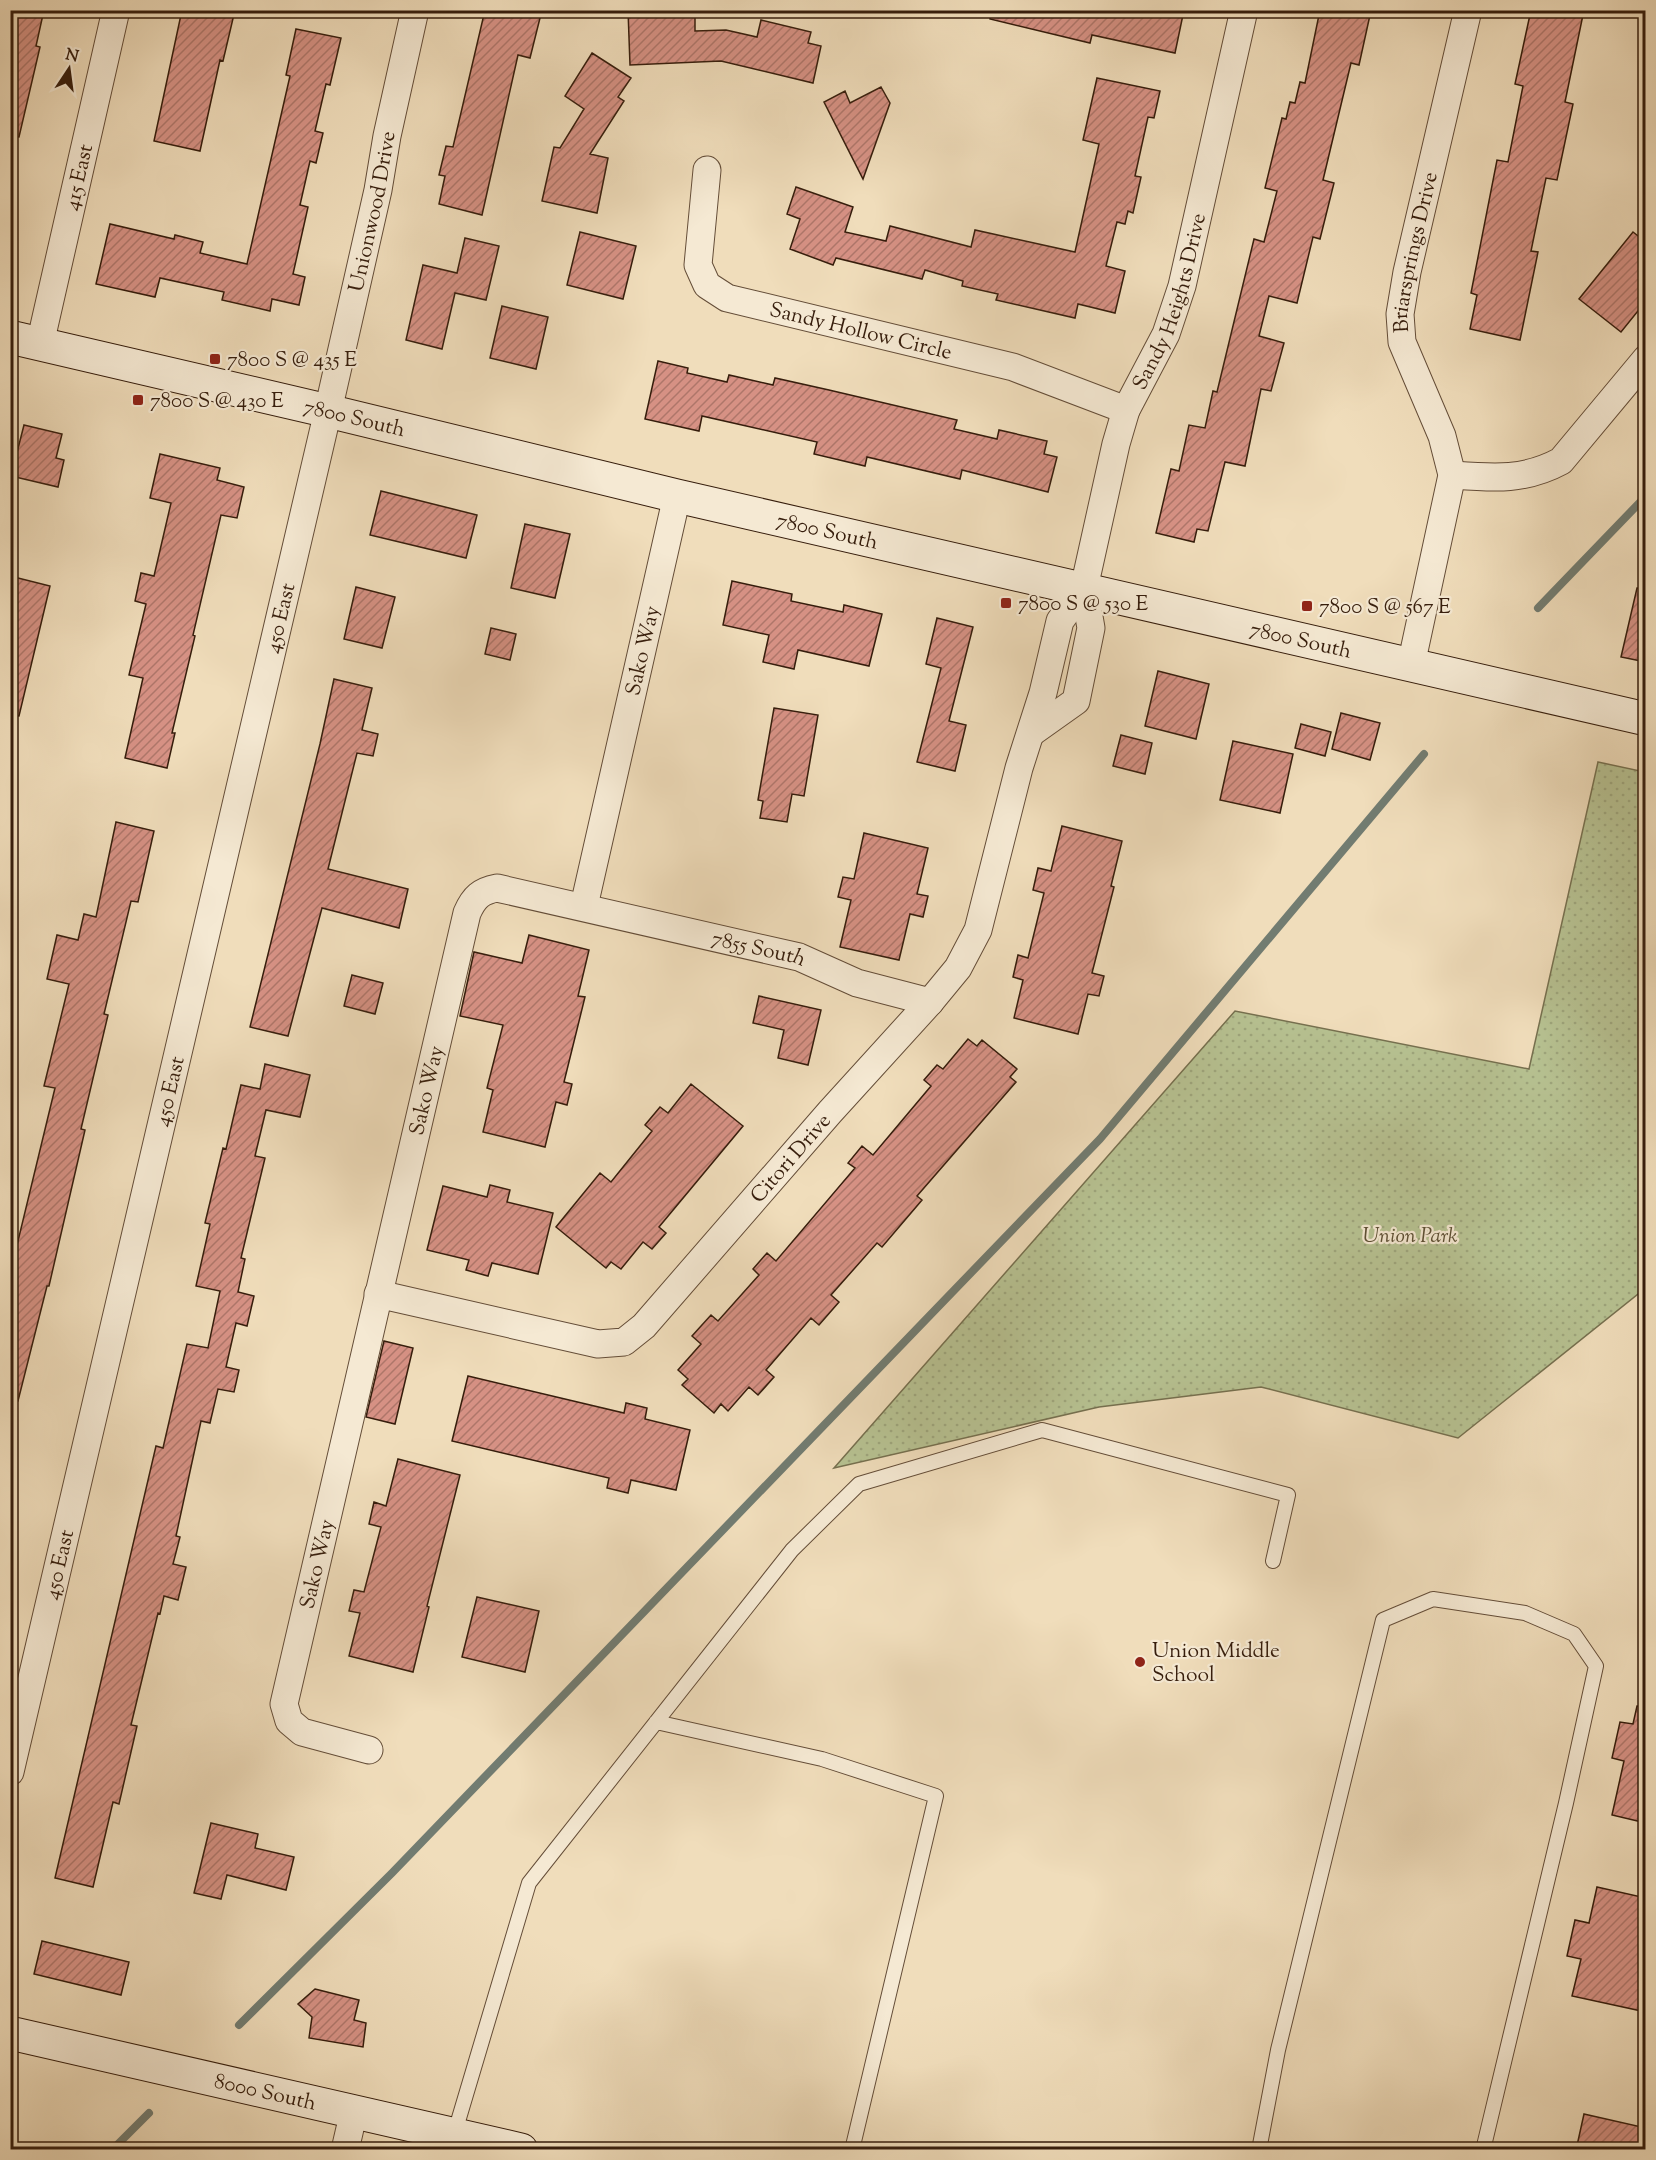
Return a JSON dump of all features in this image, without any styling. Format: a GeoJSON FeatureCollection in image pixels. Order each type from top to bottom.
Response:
{"type":"FeatureCollection","features":[{"type":"Feature","properties":{"kind":"main road","name":"7800 South"},"geometry":{"type":"LineString","coordinates":[[25,341],[328,411],[677,496],[1646,719]]}},
{"type":"Feature","properties":{"kind":"main road","name":"8000 South"},"geometry":{"type":"LineString","coordinates":[[10,2033],[521,2150]]}},
{"type":"Feature","properties":{"kind":"street","name":"415 East"},"geometry":{"type":"LineString","coordinates":[[25,341],[116,10]]}},
{"type":"Feature","properties":{"kind":"street","name":"Unionwood Drive"},"geometry":{"type":"LineString","coordinates":[[328,411],[378,190],[387,136],[415,10]]}},
{"type":"Feature","properties":{"kind":"street","name":"Sandy Heights Drive"},"geometry":{"type":"LineString","coordinates":[[1084,588],[1116,444],[1126,410],[1166,334],[1182,285],[1244,10]]}},
{"type":"Feature","properties":{"kind":"street","name":"Briarsprings Drive"},"geometry":{"type":"LineString","coordinates":[[1411,665],[1452,476],[1442,436],[1402,342],[1400,314],[1407,272],[1468,10]]}},
{"type":"Feature","properties":{"kind":"street","name":"Sandy Hollow Circle"},"geometry":{"type":"LineString","coordinates":[[707,170],[699,265],[707,285],[727,298],[1013,367],[1126,410]]}},
{"type":"Feature","properties":{"kind":"street"},"geometry":{"type":"LineString","coordinates":[[1452,476],[1500,479],[1542,471],[1561,461],[1646,359]]}},
{"type":"Feature","properties":{"kind":"street","name":"450 East"},"geometry":{"type":"LineString","coordinates":[[10,1773],[328,411]]}},
{"type":"Feature","properties":{"kind":"street","name":"Sako Way"},"geometry":{"type":"LineString","coordinates":[[369,1750],[302,1732],[289,1721],[284,1704],[467,913],[474,899],[484,890],[497,888],[584,906],[677,496]]}},
{"type":"Feature","properties":{"kind":"street","name":"Citori Drive"},"geometry":{"type":"LineString","coordinates":[[378,1294],[598,1344],[624,1342],[644,1326],[958,968],[978,930],[1019,768],[1043,693],[1060,621],[1084,588]]}},
{"type":"Feature","properties":{"kind":"street","name":"7855 South"},"geometry":{"type":"LineString","coordinates":[[584,906],[799,957],[857,983],[930,1002]]}},
{"type":"Feature","properties":{"kind":"street"},"geometry":{"type":"LineString","coordinates":[[345,2150],[354,2111]]}},
{"type":"Feature","properties":{"kind":"lane"},"geometry":{"type":"LineString","coordinates":[[454,2135],[528,1883],[792,1550],[859,1484],[1042,1430],[1288,1495],[1273,1561]]}},
{"type":"Feature","properties":{"kind":"lane"},"geometry":{"type":"LineString","coordinates":[[1258,2150],[1281,2039],[1383,1620],[1433,1599],[1525,1613],[1574,1634],[1596,1666],[1566,1803],[1483,2150]]}},
{"type":"Feature","properties":{"kind":"lane"},"geometry":{"type":"LineString","coordinates":[[656,1722],[822,1759],[936,1796],[852,2150]]}},
{"type":"Feature","properties":{"kind":"green space","name":"Union Park"},"geometry":{"type":"Polygon","coordinates":[[[1598,762],[1645,772],[1646,1282],[1643,1290],[1458,1438],[1261,1387],[1099,1407],[834,1468],[1235,1011],[1529,1069],[1598,762]]]}},
{"type":"Feature","properties":{"kind":"building"},"geometry":{"type":"Polygon","coordinates":[[[10,10],[44,10],[36,46],[40,47],[19,137],[10,136],[10,10]]]}},
{"type":"Feature","properties":{"kind":"building"},"geometry":{"type":"Polygon","coordinates":[[[182,10],[235,10],[223,61],[220,60],[200,151],[154,141],[182,10]]]}},
{"type":"Feature","properties":{"kind":"building"},"geometry":{"type":"Polygon","coordinates":[[[485,10],[542,10],[530,58],[518,55],[482,215],[439,204],[445,176],[439,175],[446,146],[453,147],[485,10]]]}},
{"type":"Feature","properties":{"kind":"building"},"geometry":{"type":"Polygon","coordinates":[[[628,10],[695,10],[695,31],[726,30],[757,37],[761,20],[811,32],[808,43],[821,46],[813,83],[721,61],[630,65],[628,10]]]}},
{"type":"Feature","properties":{"kind":"building"},"geometry":{"type":"Polygon","coordinates":[[[991,10],[1184,10],[1175,53],[1092,35],[1090,43],[990,19],[991,10]]]}},
{"type":"Feature","properties":{"kind":"building"},"geometry":{"type":"Polygon","coordinates":[[[1320,10],[1349,10],[1370,15],[1359,65],[1351,63],[1323,180],[1334,183],[1320,239],[1313,237],[1297,303],[1269,296],[1259,336],[1284,343],[1271,391],[1261,389],[1245,466],[1225,462],[1208,531],[1197,529],[1194,542],[1156,533],[1171,469],[1179,471],[1189,425],[1205,428],[1213,391],[1217,392],[1254,239],[1264,242],[1277,191],[1265,188],[1282,118],[1286,119],[1290,102],[1295,103],[1300,82],[1305,83],[1320,10]]]}},
{"type":"Feature","properties":{"kind":"building"},"geometry":{"type":"Polygon","coordinates":[[[1531,10],[1584,10],[1565,102],[1573,104],[1557,180],[1546,178],[1531,251],[1538,252],[1520,340],[1470,329],[1477,295],[1471,293],[1497,160],[1508,162],[1523,86],[1515,84],[1531,10]]]}},
{"type":"Feature","properties":{"kind":"building"},"geometry":{"type":"Polygon","coordinates":[[[296,29],[341,38],[330,85],[326,84],[315,131],[323,133],[316,163],[310,161],[300,205],[308,207],[293,274],[305,277],[299,305],[272,299],[270,311],[222,300],[224,292],[160,278],[155,297],[96,284],[110,224],[174,239],[175,235],[203,242],[200,253],[247,264],[290,76],[286,75],[296,29]]]}},
{"type":"Feature","properties":{"kind":"building"},"geometry":{"type":"Polygon","coordinates":[[[592,53],[631,78],[618,97],[624,101],[590,154],[608,158],[597,213],[542,201],[554,147],[560,148],[584,109],[565,96],[592,53]]]}},
{"type":"Feature","properties":{"kind":"building"},"geometry":{"type":"Polygon","coordinates":[[[1097,78],[1160,91],[1154,118],[1148,117],[1135,176],[1141,177],[1133,213],[1128,211],[1125,224],[1117,222],[1106,266],[1125,271],[1115,313],[1078,304],[1075,318],[996,300],[998,294],[962,286],[963,281],[925,270],[922,279],[836,258],[833,265],[790,249],[800,219],[787,214],[796,187],[853,207],[845,232],[886,241],[890,226],[971,247],[975,230],[1075,252],[1099,144],[1083,140],[1097,78]]]}},
{"type":"Feature","properties":{"kind":"building"},"geometry":{"type":"Polygon","coordinates":[[[881,87],[890,103],[863,179],[824,102],[845,91],[850,103],[881,87]]]}},
{"type":"Feature","properties":{"kind":"building"},"geometry":{"type":"Polygon","coordinates":[[[580,232],[636,246],[623,299],[567,285],[580,232]]]}},
{"type":"Feature","properties":{"kind":"building"},"geometry":{"type":"Polygon","coordinates":[[[1633,232],[1646,242],[1646,301],[1621,332],[1579,299],[1633,232]]]}},
{"type":"Feature","properties":{"kind":"building"},"geometry":{"type":"Polygon","coordinates":[[[465,238],[499,246],[486,300],[455,293],[442,349],[406,340],[423,265],[457,273],[465,238]]]}},
{"type":"Feature","properties":{"kind":"building"},"geometry":{"type":"Polygon","coordinates":[[[502,306],[548,317],[536,369],[490,358],[502,306]]]}},
{"type":"Feature","properties":{"kind":"building"},"geometry":{"type":"Polygon","coordinates":[[[658,361],[688,368],[687,373],[727,382],[729,375],[773,385],[775,378],[829,390],[957,420],[954,429],[997,439],[999,430],[1047,441],[1044,454],[1057,457],[1048,492],[962,470],[960,479],[867,457],[865,466],[814,454],[817,442],[702,416],[699,431],[645,419],[658,361]]]}},
{"type":"Feature","properties":{"kind":"building"},"geometry":{"type":"Polygon","coordinates":[[[24,425],[62,434],[56,458],[64,460],[58,487],[11,476],[24,425]]]}},
{"type":"Feature","properties":{"kind":"building"},"geometry":{"type":"Polygon","coordinates":[[[160,454],[220,468],[217,480],[244,487],[237,518],[221,515],[172,733],[175,733],[167,768],[125,758],[143,678],[129,675],[146,604],[135,601],[141,573],[154,576],[171,503],[150,498],[160,454]]]}},
{"type":"Feature","properties":{"kind":"building"},"geometry":{"type":"Polygon","coordinates":[[[381,491],[477,515],[466,558],[370,535],[381,491]]]}},
{"type":"Feature","properties":{"kind":"building"},"geometry":{"type":"Polygon","coordinates":[[[525,524],[570,534],[555,598],[511,588],[525,524]]]}},
{"type":"Feature","properties":{"kind":"building"},"geometry":{"type":"Polygon","coordinates":[[[10,576],[50,586],[19,716],[10,715],[10,576]]]}},
{"type":"Feature","properties":{"kind":"building"},"geometry":{"type":"Polygon","coordinates":[[[732,581],[792,594],[791,601],[843,612],[844,605],[882,614],[869,666],[798,650],[794,669],[763,662],[769,635],[723,625],[732,581]]]}},
{"type":"Feature","properties":{"kind":"building"},"geometry":{"type":"Polygon","coordinates":[[[356,587],[395,597],[382,648],[344,639],[356,587]]]}},
{"type":"Feature","properties":{"kind":"building"},"geometry":{"type":"Polygon","coordinates":[[[1637,588],[1646,589],[1646,662],[1621,657],[1637,588]]]}},
{"type":"Feature","properties":{"kind":"building"},"geometry":{"type":"Polygon","coordinates":[[[937,618],[973,627],[949,721],[966,725],[955,771],[917,762],[941,668],[926,664],[937,618]]]}},
{"type":"Feature","properties":{"kind":"building"},"geometry":{"type":"Polygon","coordinates":[[[491,628],[516,634],[510,660],[485,654],[491,628]]]}},
{"type":"Feature","properties":{"kind":"building"},"geometry":{"type":"Polygon","coordinates":[[[1158,671],[1209,684],[1196,739],[1145,726],[1158,671]]]}},
{"type":"Feature","properties":{"kind":"building"},"geometry":{"type":"Polygon","coordinates":[[[334,679],[372,688],[362,730],[378,734],[373,756],[357,753],[328,869],[408,889],[399,928],[322,908],[288,1036],[250,1027],[334,679]]]}},
{"type":"Feature","properties":{"kind":"building"},"geometry":{"type":"Polygon","coordinates":[[[774,708],[818,715],[804,796],[792,794],[787,822],[760,818],[763,801],[758,800],[774,708]]]}},
{"type":"Feature","properties":{"kind":"building"},"geometry":{"type":"Polygon","coordinates":[[[1341,713],[1380,723],[1370,760],[1332,749],[1341,713]]]}},
{"type":"Feature","properties":{"kind":"building"},"geometry":{"type":"Polygon","coordinates":[[[1301,724],[1331,732],[1325,756],[1295,748],[1301,724]]]}},
{"type":"Feature","properties":{"kind":"building"},"geometry":{"type":"Polygon","coordinates":[[[1121,735],[1152,743],[1145,774],[1113,766],[1121,735]]]}},
{"type":"Feature","properties":{"kind":"building"},"geometry":{"type":"Polygon","coordinates":[[[1233,741],[1293,754],[1280,813],[1220,800],[1233,741]]]}},
{"type":"Feature","properties":{"kind":"building"},"geometry":{"type":"Polygon","coordinates":[[[116,822],[154,831],[138,902],[131,901],[104,1014],[108,1015],[81,1129],[85,1130],[49,1286],[47,1286],[18,1401],[10,1400],[10,1274],[55,1088],[44,1086],[69,984],[47,979],[57,935],[78,940],[84,914],[96,917],[116,822]]]}},
{"type":"Feature","properties":{"kind":"building"},"geometry":{"type":"Polygon","coordinates":[[[1062,826],[1122,841],[1111,886],[1114,887],[1092,973],[1104,976],[1099,996],[1088,994],[1078,1034],[1014,1018],[1023,980],[1013,977],[1018,955],[1028,958],[1044,893],[1033,890],[1038,868],[1051,871],[1062,826]]]}},
{"type":"Feature","properties":{"kind":"building"},"geometry":{"type":"Polygon","coordinates":[[[864,833],[928,848],[917,894],[928,896],[923,917],[910,914],[899,960],[840,947],[851,900],[838,897],[843,877],[854,879],[864,833]]]}},
{"type":"Feature","properties":{"kind":"building"},"geometry":{"type":"Polygon","coordinates":[[[529,935],[589,950],[578,996],[585,997],[564,1082],[572,1084],[567,1105],[556,1102],[545,1147],[483,1132],[493,1090],[487,1088],[503,1025],[460,1016],[474,952],[522,963],[529,935]]]}},
{"type":"Feature","properties":{"kind":"building"},"geometry":{"type":"Polygon","coordinates":[[[352,975],[383,983],[375,1014],[344,1006],[352,975]]]}},
{"type":"Feature","properties":{"kind":"building"},"geometry":{"type":"Polygon","coordinates":[[[759,996],[821,1010],[808,1065],[778,1058],[784,1030],[753,1023],[759,996]]]}},
{"type":"Feature","properties":{"kind":"building"},"geometry":{"type":"Polygon","coordinates":[[[968,1039],[977,1046],[982,1040],[1017,1069],[1010,1077],[1016,1082],[917,1196],[922,1200],[882,1247],[877,1243],[831,1295],[839,1302],[819,1325],[811,1318],[766,1370],[774,1377],[758,1395],[749,1387],[728,1411],[721,1404],[714,1413],[682,1385],[688,1379],[678,1370],[701,1344],[692,1336],[711,1315],[718,1321],[759,1275],[753,1269],[767,1253],[776,1261],[855,1168],[848,1163],[862,1146],[873,1155],[931,1086],[924,1080],[937,1065],[943,1069],[968,1039]]]}},
{"type":"Feature","properties":{"kind":"building"},"geometry":{"type":"Polygon","coordinates":[[[265,1064],[310,1075],[300,1117],[266,1110],[255,1156],[265,1158],[241,1258],[245,1259],[238,1292],[254,1296],[247,1326],[236,1323],[226,1367],[239,1370],[234,1392],[218,1389],[210,1423],[201,1421],[176,1536],[180,1537],[173,1564],[186,1567],[178,1600],[164,1596],[160,1614],[158,1613],[131,1725],[137,1726],[119,1804],[113,1802],[93,1887],[55,1878],[156,1446],[163,1448],[187,1344],[208,1348],[220,1291],[196,1286],[210,1224],[205,1223],[223,1148],[226,1149],[241,1085],[260,1089],[265,1064]]]}},
{"type":"Feature","properties":{"kind":"building"},"geometry":{"type":"Polygon","coordinates":[[[691,1084],[743,1126],[659,1227],[666,1233],[652,1249],[643,1242],[621,1269],[611,1262],[606,1268],[556,1227],[600,1173],[611,1182],[652,1131],[645,1125],[660,1107],[668,1113],[691,1084]]]}},
{"type":"Feature","properties":{"kind":"building"},"geometry":{"type":"Polygon","coordinates":[[[490,1185],[510,1190],[507,1202],[553,1213],[538,1274],[492,1263],[488,1276],[466,1270],[469,1260],[427,1250],[443,1186],[487,1197],[490,1185]]]}},
{"type":"Feature","properties":{"kind":"building"},"geometry":{"type":"Polygon","coordinates":[[[384,1341],[413,1348],[395,1424],[366,1417],[384,1341]]]}},
{"type":"Feature","properties":{"kind":"building"},"geometry":{"type":"Polygon","coordinates":[[[468,1376],[624,1413],[626,1403],[647,1408],[645,1419],[690,1430],[676,1490],[631,1480],[628,1493],[607,1488],[609,1478],[452,1441],[468,1376]]]}},
{"type":"Feature","properties":{"kind":"building"},"geometry":{"type":"Polygon","coordinates":[[[398,1459],[460,1475],[413,1672],[349,1656],[360,1613],[349,1611],[354,1590],[364,1592],[381,1527],[369,1524],[374,1502],[386,1506],[398,1459]]]}},
{"type":"Feature","properties":{"kind":"building"},"geometry":{"type":"Polygon","coordinates":[[[477,1597],[539,1611],[525,1672],[462,1657],[477,1597]]]}},
{"type":"Feature","properties":{"kind":"building"},"geometry":{"type":"Polygon","coordinates":[[[1637,1706],[1646,1707],[1646,1823],[1612,1815],[1624,1761],[1612,1758],[1620,1722],[1633,1724],[1637,1706]]]}},
{"type":"Feature","properties":{"kind":"building"},"geometry":{"type":"Polygon","coordinates":[[[211,1823],[258,1834],[255,1848],[294,1857],[286,1890],[227,1875],[221,1899],[194,1893],[211,1823]]]}},
{"type":"Feature","properties":{"kind":"building"},"geometry":{"type":"Polygon","coordinates":[[[1597,1887],[1646,1898],[1646,2012],[1572,1996],[1581,1959],[1567,1956],[1575,1920],[1589,1923],[1597,1887]]]}},
{"type":"Feature","properties":{"kind":"building"},"geometry":{"type":"Polygon","coordinates":[[[42,1941],[129,1962],[121,1995],[34,1974],[42,1941]]]}},
{"type":"Feature","properties":{"kind":"building"},"geometry":{"type":"Polygon","coordinates":[[[315,1989],[359,2000],[354,2020],[366,2023],[363,2047],[309,2038],[312,2017],[298,2004],[315,1989]]]}},
{"type":"Feature","properties":{"kind":"building"},"geometry":{"type":"Polygon","coordinates":[[[1584,2114],[1646,2128],[1646,2150],[1576,2150],[1584,2114]]]}},
{"type":"Feature","properties":{"kind":"waterway"},"geometry":{"type":"LineString","coordinates":[[1538,608],[1646,496]]}},
{"type":"Feature","properties":{"kind":"waterway"},"geometry":{"type":"LineString","coordinates":[[239,2025],[392,1873],[1100,1139],[1424,754]]}},
{"type":"Feature","properties":{"kind":"waterway"},"geometry":{"type":"LineString","coordinates":[[112,2150],[149,2113]]}},
{"type":"Feature","properties":{"kind":"place","name":"7800 S @ 435 E"},"geometry":{"type":"Point","coordinates":[215,359]}},
{"type":"Feature","properties":{"kind":"place","name":"7800 S @ 430 E"},"geometry":{"type":"Point","coordinates":[138,400]}},
{"type":"Feature","properties":{"kind":"place","name":"7800 S @ 530 E"},"geometry":{"type":"Point","coordinates":[1006,603]}},
{"type":"Feature","properties":{"kind":"place","name":"7800 S @ 567 E"},"geometry":{"type":"Point","coordinates":[1307,606]}},
{"type":"Feature","properties":{"kind":"place","name":"Union Middle School"},"geometry":{"type":"Point","coordinates":[1140,1662]}}]}
